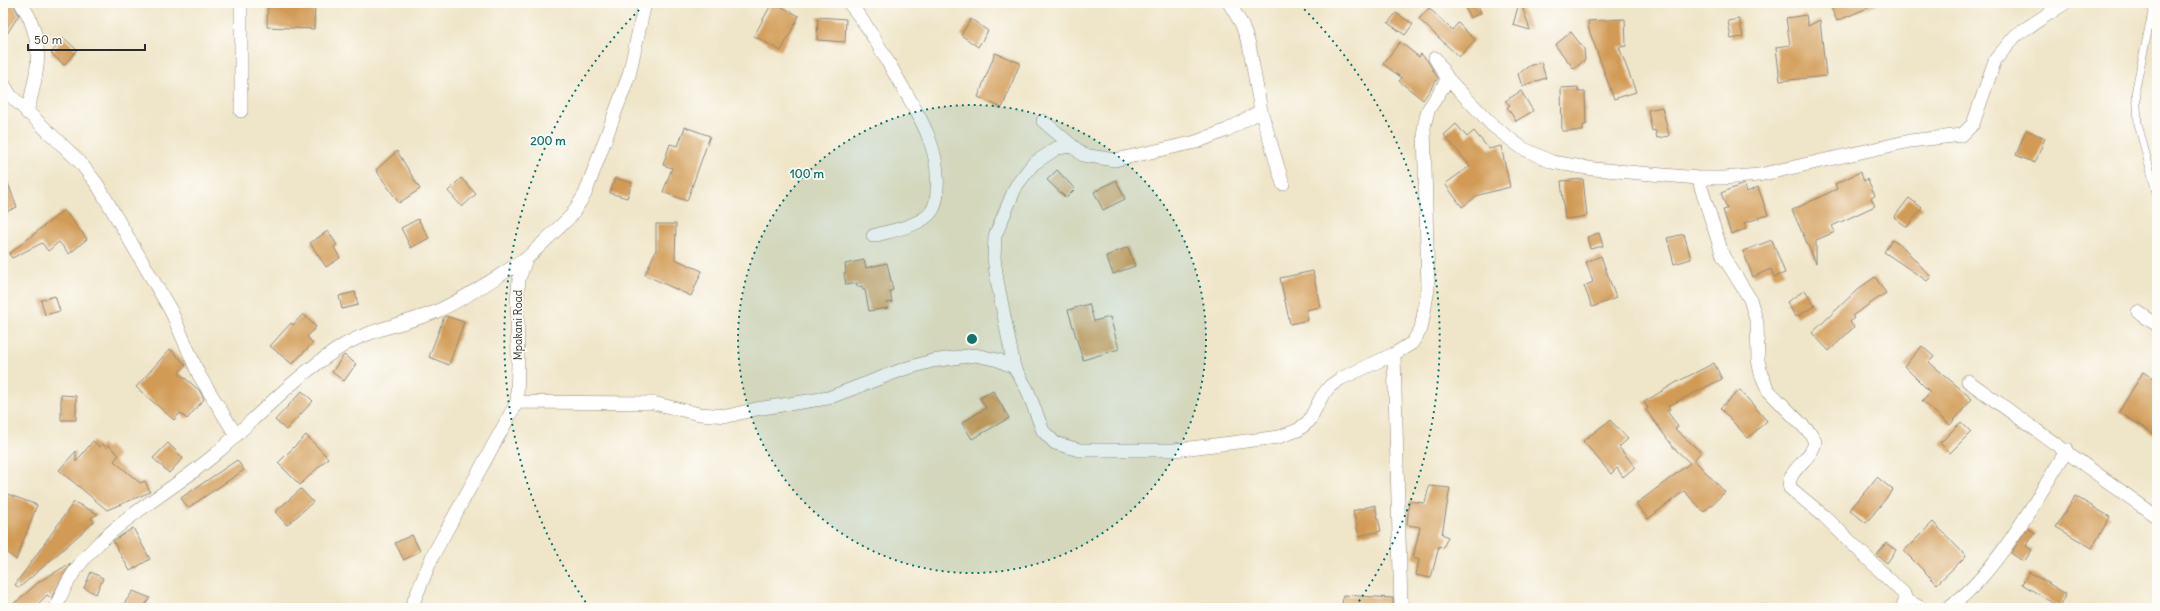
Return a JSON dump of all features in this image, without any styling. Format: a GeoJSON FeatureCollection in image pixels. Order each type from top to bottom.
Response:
{"type":"FeatureCollection","features":[{"type":"Feature","properties":{"kind":"street"},"geometry":{"type":"LineString","coordinates":[[21,3],[31,21],[39,52],[38,68],[27,113]]}},
{"type":"Feature","properties":{"kind":"street"},"geometry":{"type":"LineString","coordinates":[[241,3],[241,110]]}},
{"type":"Feature","properties":{"kind":"street","name":"Mpakani Road"},"geometry":{"type":"LineString","coordinates":[[411,608],[433,555],[517,402],[517,300],[519,279],[526,259],[571,216],[585,194],[629,75],[645,3]]}},
{"type":"Feature","properties":{"kind":"street"},"geometry":{"type":"LineString","coordinates":[[848,3],[866,26],[916,110],[934,152],[938,176],[936,200],[931,213],[920,222],[873,236]]}},
{"type":"Feature","properties":{"kind":"street"},"geometry":{"type":"LineString","coordinates":[[1229,3],[1241,23],[1249,44],[1261,110],[1283,184]]}},
{"type":"Feature","properties":{"kind":"street"},"geometry":{"type":"LineString","coordinates":[[1435,58],[1448,79],[1492,126],[1522,148],[1552,162],[1594,169],[1698,178],[1758,174],[1910,141],[1962,135],[1973,124],[1995,60],[2016,35],[2065,3]]}},
{"type":"Feature","properties":{"kind":"street"},"geometry":{"type":"LineString","coordinates":[[1072,146],[1056,148],[1033,164],[1016,186],[995,236],[994,258],[997,280],[1014,367],[1027,389],[1043,431],[1054,443],[1079,450],[1174,450],[1279,437],[1298,430],[1309,421],[1322,396],[1330,386],[1340,379],[1394,354],[1412,342],[1421,329],[1426,308],[1428,289],[1424,127],[1428,110],[1448,79]]}},
{"type":"Feature","properties":{"kind":"street"},"geometry":{"type":"LineString","coordinates":[[3,83],[10,95],[79,162],[97,184],[171,311],[199,375],[236,435]]}},
{"type":"Feature","properties":{"kind":"street"},"geometry":{"type":"LineString","coordinates":[[1043,121],[1083,155],[1115,160],[1196,142],[1227,130],[1261,110]]}},
{"type":"Feature","properties":{"kind":"street"},"geometry":{"type":"LineString","coordinates":[[1698,178],[1723,256],[1750,299],[1757,323],[1758,360],[1761,374],[1768,390],[1811,434],[1815,442],[1810,456],[1791,475],[1789,479],[1790,488],[1824,516],[1904,594],[1904,604],[1921,608]]}},
{"type":"Feature","properties":{"kind":"street"},"geometry":{"type":"LineString","coordinates":[[56,608],[60,597],[76,571],[101,541],[128,518],[172,488],[219,451],[283,390],[344,345],[363,336],[427,314],[456,302],[526,259]]}},
{"type":"Feature","properties":{"kind":"street"},"geometry":{"type":"LineString","coordinates":[[2138,312],[2157,325]]}},
{"type":"Feature","properties":{"kind":"street"},"geometry":{"type":"LineString","coordinates":[[1394,354],[1401,608]]}},
{"type":"Feature","properties":{"kind":"street"},"geometry":{"type":"LineString","coordinates":[[517,402],[653,403],[699,414],[728,416],[756,409],[828,398],[878,377],[932,361],[975,355],[998,360],[1014,367]]}},
{"type":"Feature","properties":{"kind":"street"},"geometry":{"type":"LineString","coordinates":[[1968,381],[2067,450],[2157,517]]}},
{"type":"Feature","properties":{"kind":"street"},"geometry":{"type":"LineString","coordinates":[[1946,608],[1969,591],[2006,545],[2067,450]]}},
{"type":"Feature","properties":{"kind":"lane"},"geometry":{"type":"LineString","coordinates":[[2154,3],[2136,88],[2138,124],[2157,196]]}},
{"type":"Feature","properties":{"kind":"building"},"geometry":{"type":"Polygon","coordinates":[[[3,3],[13,3],[19,15],[3,40],[3,3]]]}},
{"type":"Feature","properties":{"kind":"building"},"geometry":{"type":"Polygon","coordinates":[[[268,3],[315,3],[314,29],[267,27],[268,3]]]}},
{"type":"Feature","properties":{"kind":"building"},"geometry":{"type":"Polygon","coordinates":[[[772,3],[775,3],[799,16],[781,51],[754,36],[772,3]]]}},
{"type":"Feature","properties":{"kind":"building"},"geometry":{"type":"Polygon","coordinates":[[[1463,3],[1477,3],[1481,13],[1470,18],[1463,3]]]}},
{"type":"Feature","properties":{"kind":"building"},"geometry":{"type":"Polygon","coordinates":[[[1519,3],[1521,3],[1530,30],[1513,25],[1519,3]]]}},
{"type":"Feature","properties":{"kind":"building"},"geometry":{"type":"Polygon","coordinates":[[[1829,3],[1879,3],[1837,21],[1829,3]]]}},
{"type":"Feature","properties":{"kind":"building"},"geometry":{"type":"Polygon","coordinates":[[[1429,8],[1452,30],[1458,23],[1475,40],[1459,57],[1419,19],[1429,8]]]}},
{"type":"Feature","properties":{"kind":"building"},"geometry":{"type":"Polygon","coordinates":[[[1396,13],[1413,24],[1405,35],[1388,23],[1396,13]]]}},
{"type":"Feature","properties":{"kind":"building"},"geometry":{"type":"Polygon","coordinates":[[[1806,15],[1808,26],[1820,20],[1826,76],[1780,81],[1776,47],[1790,45],[1786,18],[1806,15]]]}},
{"type":"Feature","properties":{"kind":"building"},"geometry":{"type":"Polygon","coordinates":[[[818,17],[846,19],[845,42],[817,40],[818,17]]]}},
{"type":"Feature","properties":{"kind":"building"},"geometry":{"type":"Polygon","coordinates":[[[971,19],[988,31],[978,47],[961,35],[971,19]]]}},
{"type":"Feature","properties":{"kind":"building"},"geometry":{"type":"Polygon","coordinates":[[[1625,19],[1626,46],[1619,47],[1636,92],[1614,99],[1589,30],[1588,21],[1625,19]]]}},
{"type":"Feature","properties":{"kind":"building"},"geometry":{"type":"Polygon","coordinates":[[[1739,19],[1743,37],[1731,39],[1728,21],[1739,19]]]}},
{"type":"Feature","properties":{"kind":"building"},"geometry":{"type":"Polygon","coordinates":[[[1571,32],[1584,49],[1585,60],[1574,69],[1555,45],[1571,32]]]}},
{"type":"Feature","properties":{"kind":"building"},"geometry":{"type":"Polygon","coordinates":[[[64,38],[77,50],[64,65],[51,53],[64,38]]]}},
{"type":"Feature","properties":{"kind":"building"},"geometry":{"type":"Polygon","coordinates":[[[1400,42],[1419,57],[1421,54],[1427,60],[1438,78],[1423,100],[1399,81],[1402,78],[1383,64],[1400,42]]]}},
{"type":"Feature","properties":{"kind":"building"},"geometry":{"type":"Polygon","coordinates":[[[995,53],[1020,63],[1002,108],[978,97],[995,53]]]}},
{"type":"Feature","properties":{"kind":"building"},"geometry":{"type":"Polygon","coordinates":[[[1541,62],[1546,78],[1522,86],[1518,74],[1529,66],[1541,62]]]}},
{"type":"Feature","properties":{"kind":"building"},"geometry":{"type":"Polygon","coordinates":[[[1578,87],[1578,92],[1585,92],[1586,125],[1583,125],[1583,131],[1562,131],[1561,88],[1578,87]]]}},
{"type":"Feature","properties":{"kind":"building"},"geometry":{"type":"Polygon","coordinates":[[[1521,91],[1533,111],[1516,121],[1507,107],[1510,105],[1505,101],[1521,91]]]}},
{"type":"Feature","properties":{"kind":"building"},"geometry":{"type":"Polygon","coordinates":[[[1662,107],[1669,136],[1657,138],[1655,130],[1652,131],[1648,110],[1662,107]]]}},
{"type":"Feature","properties":{"kind":"building"},"geometry":{"type":"Polygon","coordinates":[[[1456,124],[1467,137],[1474,131],[1489,149],[1501,146],[1510,187],[1479,195],[1462,207],[1445,184],[1470,166],[1444,135],[1456,124]]]}},
{"type":"Feature","properties":{"kind":"building"},"geometry":{"type":"Polygon","coordinates":[[[685,127],[710,136],[687,201],[663,192],[672,168],[663,165],[670,144],[678,146],[685,127]]]}},
{"type":"Feature","properties":{"kind":"building"},"geometry":{"type":"Polygon","coordinates":[[[2026,130],[2045,138],[2035,163],[2016,155],[2026,130]]]}},
{"type":"Feature","properties":{"kind":"building"},"geometry":{"type":"Polygon","coordinates":[[[397,151],[420,189],[399,203],[376,170],[397,151]]]}},
{"type":"Feature","properties":{"kind":"building"},"geometry":{"type":"Polygon","coordinates":[[[1057,170],[1075,189],[1066,198],[1047,180],[1057,170]]]}},
{"type":"Feature","properties":{"kind":"building"},"geometry":{"type":"Polygon","coordinates":[[[1860,172],[1864,181],[1867,179],[1875,196],[1871,198],[1875,206],[1832,226],[1835,232],[1816,240],[1816,263],[1792,210],[1837,189],[1835,184],[1860,172]]]}},
{"type":"Feature","properties":{"kind":"building"},"geometry":{"type":"Polygon","coordinates":[[[4,173],[17,207],[3,213],[3,174],[4,173]]]}},
{"type":"Feature","properties":{"kind":"building"},"geometry":{"type":"Polygon","coordinates":[[[461,178],[476,194],[462,207],[448,191],[461,178]]]}},
{"type":"Feature","properties":{"kind":"building"},"geometry":{"type":"Polygon","coordinates":[[[615,178],[632,183],[627,198],[610,193],[615,178]]]}},
{"type":"Feature","properties":{"kind":"building"},"geometry":{"type":"Polygon","coordinates":[[[1583,179],[1587,216],[1565,219],[1561,181],[1583,179]]]}},
{"type":"Feature","properties":{"kind":"building"},"geometry":{"type":"Polygon","coordinates":[[[1116,180],[1125,199],[1103,210],[1094,192],[1116,180]]]}},
{"type":"Feature","properties":{"kind":"building"},"geometry":{"type":"Polygon","coordinates":[[[1744,184],[1747,192],[1758,187],[1768,215],[1744,223],[1746,229],[1731,234],[1723,210],[1727,209],[1721,193],[1744,184]]]}},
{"type":"Feature","properties":{"kind":"building"},"geometry":{"type":"Polygon","coordinates":[[[1909,198],[1922,208],[1907,227],[1894,217],[1909,198]]]}},
{"type":"Feature","properties":{"kind":"building"},"geometry":{"type":"Polygon","coordinates":[[[64,210],[87,239],[69,254],[59,242],[48,251],[42,243],[12,258],[9,254],[64,210]]]}},
{"type":"Feature","properties":{"kind":"building"},"geometry":{"type":"Polygon","coordinates":[[[418,219],[429,238],[411,248],[401,228],[418,219]]]}},
{"type":"Feature","properties":{"kind":"building"},"geometry":{"type":"Polygon","coordinates":[[[656,224],[676,224],[675,259],[702,271],[691,296],[645,275],[656,250],[656,224]]]}},
{"type":"Feature","properties":{"kind":"building"},"geometry":{"type":"Polygon","coordinates":[[[328,231],[337,245],[334,247],[340,258],[326,267],[310,243],[328,231]]]}},
{"type":"Feature","properties":{"kind":"building"},"geometry":{"type":"Polygon","coordinates":[[[1599,233],[1603,246],[1590,249],[1587,237],[1599,233]]]}},
{"type":"Feature","properties":{"kind":"building"},"geometry":{"type":"Polygon","coordinates":[[[1684,234],[1691,259],[1674,264],[1667,238],[1684,234]]]}},
{"type":"Feature","properties":{"kind":"building"},"geometry":{"type":"Polygon","coordinates":[[[1772,240],[1785,273],[1774,277],[1771,269],[1753,277],[1743,251],[1772,240]]]}},
{"type":"Feature","properties":{"kind":"building"},"geometry":{"type":"Polygon","coordinates":[[[1892,240],[1903,247],[1931,277],[1927,281],[1884,252],[1892,240]]]}},
{"type":"Feature","properties":{"kind":"building"},"geometry":{"type":"Polygon","coordinates":[[[1128,247],[1135,266],[1113,274],[1106,256],[1128,247]]]}},
{"type":"Feature","properties":{"kind":"building"},"geometry":{"type":"Polygon","coordinates":[[[1601,256],[1616,298],[1592,307],[1584,286],[1593,282],[1586,262],[1601,256]]]}},
{"type":"Feature","properties":{"kind":"building"},"geometry":{"type":"Polygon","coordinates":[[[864,260],[866,268],[887,263],[893,290],[890,291],[892,302],[887,303],[888,308],[869,311],[865,290],[863,290],[862,286],[857,287],[857,283],[846,285],[844,273],[846,272],[845,264],[864,260]]]}},
{"type":"Feature","properties":{"kind":"building"},"geometry":{"type":"Polygon","coordinates":[[[1313,271],[1320,307],[1306,310],[1308,320],[1290,324],[1280,278],[1313,271]]]}},
{"type":"Feature","properties":{"kind":"building"},"geometry":{"type":"Polygon","coordinates":[[[1875,277],[1886,293],[1852,316],[1854,318],[1850,322],[1854,327],[1829,351],[1812,333],[1858,289],[1875,277]]]}},
{"type":"Feature","properties":{"kind":"building"},"geometry":{"type":"Polygon","coordinates":[[[1805,290],[1815,306],[1796,317],[1787,302],[1805,290]]]}},
{"type":"Feature","properties":{"kind":"building"},"geometry":{"type":"Polygon","coordinates":[[[355,292],[358,305],[342,309],[339,296],[355,292]]]}},
{"type":"Feature","properties":{"kind":"building"},"geometry":{"type":"Polygon","coordinates":[[[55,296],[60,311],[45,315],[41,300],[55,296]]]}},
{"type":"Feature","properties":{"kind":"building"},"geometry":{"type":"Polygon","coordinates":[[[1089,304],[1094,321],[1110,317],[1119,349],[1083,360],[1068,310],[1089,304]]]}},
{"type":"Feature","properties":{"kind":"building"},"geometry":{"type":"Polygon","coordinates":[[[303,314],[316,327],[307,337],[313,343],[292,364],[270,346],[291,323],[293,325],[303,314]]]}},
{"type":"Feature","properties":{"kind":"building"},"geometry":{"type":"Polygon","coordinates":[[[446,316],[464,322],[449,365],[429,357],[444,317],[446,316]]]}},
{"type":"Feature","properties":{"kind":"building"},"geometry":{"type":"Polygon","coordinates":[[[1922,346],[1934,357],[1929,362],[1972,399],[1950,425],[1922,401],[1930,392],[1904,366],[1922,346]]]}},
{"type":"Feature","properties":{"kind":"building"},"geometry":{"type":"Polygon","coordinates":[[[170,349],[186,365],[179,373],[199,390],[204,399],[187,419],[180,413],[174,420],[136,387],[170,349]]]}},
{"type":"Feature","properties":{"kind":"building"},"geometry":{"type":"Polygon","coordinates":[[[344,355],[356,364],[344,381],[332,372],[344,355]]]}},
{"type":"Feature","properties":{"kind":"building"},"geometry":{"type":"Polygon","coordinates":[[[1714,363],[1722,379],[1668,406],[1670,409],[1667,411],[1678,426],[1675,429],[1701,452],[1694,460],[1725,492],[1704,512],[1684,491],[1648,519],[1636,504],[1690,463],[1674,448],[1646,410],[1648,408],[1644,402],[1677,382],[1714,363]]]}},
{"type":"Feature","properties":{"kind":"building"},"geometry":{"type":"Polygon","coordinates":[[[2143,372],[2157,381],[2157,436],[2119,412],[2143,372]]]}},
{"type":"Feature","properties":{"kind":"building"},"geometry":{"type":"Polygon","coordinates":[[[1740,390],[1767,421],[1748,438],[1720,408],[1740,390]]]}},
{"type":"Feature","properties":{"kind":"building"},"geometry":{"type":"Polygon","coordinates":[[[302,391],[313,401],[286,430],[275,420],[302,391]]]}},
{"type":"Feature","properties":{"kind":"building"},"geometry":{"type":"Polygon","coordinates":[[[993,391],[1009,418],[972,439],[962,423],[986,408],[980,398],[993,391]]]}},
{"type":"Feature","properties":{"kind":"building"},"geometry":{"type":"Polygon","coordinates":[[[61,395],[76,396],[76,420],[61,420],[61,395]]]}},
{"type":"Feature","properties":{"kind":"building"},"geometry":{"type":"Polygon","coordinates":[[[1610,420],[1628,439],[1619,447],[1635,467],[1623,477],[1617,468],[1611,474],[1583,441],[1610,420]]]}},
{"type":"Feature","properties":{"kind":"building"},"geometry":{"type":"Polygon","coordinates":[[[1961,422],[1971,432],[1950,453],[1940,443],[1961,422]]]}},
{"type":"Feature","properties":{"kind":"building"},"geometry":{"type":"Polygon","coordinates":[[[306,435],[328,458],[300,485],[278,463],[306,435]]]}},
{"type":"Feature","properties":{"kind":"building"},"geometry":{"type":"Polygon","coordinates":[[[93,441],[100,447],[102,444],[107,448],[108,445],[119,455],[114,461],[140,483],[145,481],[150,492],[107,510],[59,470],[76,451],[76,462],[93,441]]]}},
{"type":"Feature","properties":{"kind":"building"},"geometry":{"type":"Polygon","coordinates":[[[168,443],[183,458],[169,473],[153,458],[168,443]]]}},
{"type":"Feature","properties":{"kind":"building"},"geometry":{"type":"Polygon","coordinates":[[[237,460],[244,470],[188,508],[181,498],[237,460]]]}},
{"type":"Feature","properties":{"kind":"building"},"geometry":{"type":"Polygon","coordinates":[[[1877,477],[1893,490],[1866,523],[1850,510],[1877,477]]]}},
{"type":"Feature","properties":{"kind":"building"},"geometry":{"type":"Polygon","coordinates":[[[1429,486],[1450,488],[1442,534],[1448,537],[1443,548],[1439,546],[1431,578],[1416,575],[1419,560],[1413,558],[1420,527],[1407,525],[1409,501],[1425,503],[1429,486]]]}},
{"type":"Feature","properties":{"kind":"building"},"geometry":{"type":"Polygon","coordinates":[[[301,489],[313,502],[287,525],[275,512],[301,489]]]}},
{"type":"Feature","properties":{"kind":"building"},"geometry":{"type":"Polygon","coordinates":[[[7,494],[37,505],[16,560],[3,549],[3,504],[7,494]]]}},
{"type":"Feature","properties":{"kind":"building"},"geometry":{"type":"Polygon","coordinates":[[[2075,496],[2110,517],[2092,548],[2056,527],[2075,496]]]}},
{"type":"Feature","properties":{"kind":"building"},"geometry":{"type":"Polygon","coordinates":[[[74,502],[98,514],[91,518],[94,522],[19,588],[15,585],[74,502]]]}},
{"type":"Feature","properties":{"kind":"building"},"geometry":{"type":"Polygon","coordinates":[[[1375,505],[1381,531],[1359,536],[1353,511],[1375,505]]]}},
{"type":"Feature","properties":{"kind":"building"},"geometry":{"type":"Polygon","coordinates":[[[1933,522],[1966,556],[1937,584],[1904,551],[1933,522]]]}},
{"type":"Feature","properties":{"kind":"building"},"geometry":{"type":"Polygon","coordinates":[[[133,528],[150,559],[130,571],[113,541],[133,528]]]}},
{"type":"Feature","properties":{"kind":"building"},"geometry":{"type":"Polygon","coordinates":[[[2028,528],[2035,533],[2026,546],[2032,550],[2024,562],[2011,553],[2028,528]]]}},
{"type":"Feature","properties":{"kind":"building"},"geometry":{"type":"Polygon","coordinates":[[[412,535],[420,551],[404,560],[395,543],[412,535]]]}},
{"type":"Feature","properties":{"kind":"building"},"geometry":{"type":"Polygon","coordinates":[[[1886,543],[1896,550],[1887,563],[1877,555],[1886,543]]]}},
{"type":"Feature","properties":{"kind":"building"},"geometry":{"type":"Polygon","coordinates":[[[71,563],[51,598],[47,595],[34,608],[9,608],[40,581],[71,563]]]}},
{"type":"Feature","properties":{"kind":"building"},"geometry":{"type":"Polygon","coordinates":[[[91,572],[103,578],[96,594],[84,588],[91,572]]]}},
{"type":"Feature","properties":{"kind":"building"},"geometry":{"type":"Polygon","coordinates":[[[2029,572],[2066,594],[2059,607],[2022,584],[2029,572]]]}},
{"type":"Feature","properties":{"kind":"building"},"geometry":{"type":"Polygon","coordinates":[[[133,591],[150,598],[143,608],[121,608],[133,591]]]}},
{"type":"Feature","properties":{"kind":"building"},"geometry":{"type":"Polygon","coordinates":[[[1343,595],[1393,598],[1393,608],[1342,608],[1343,595]]]}}]}
